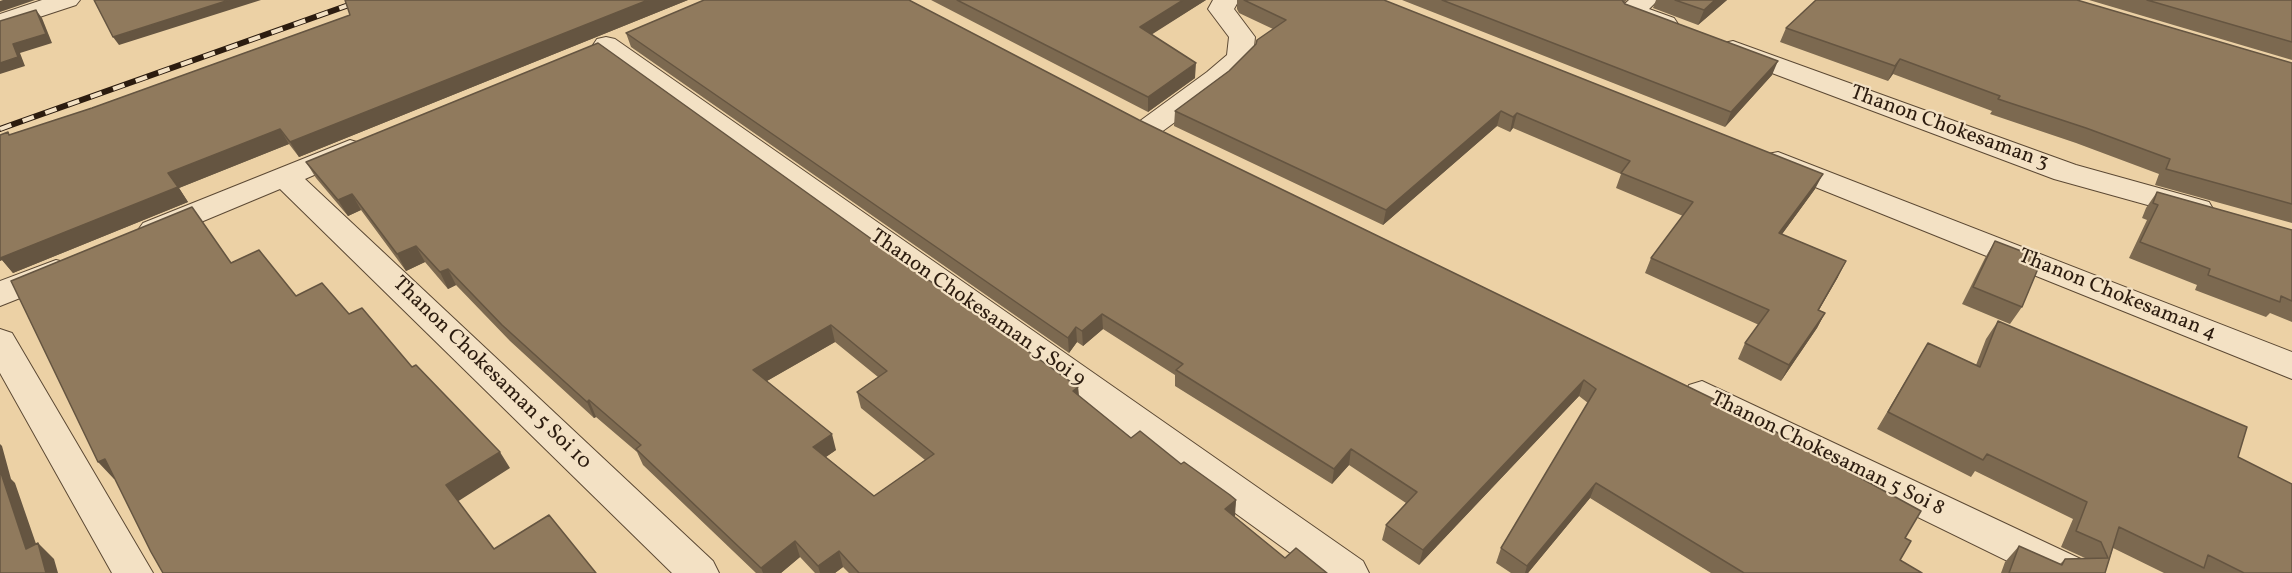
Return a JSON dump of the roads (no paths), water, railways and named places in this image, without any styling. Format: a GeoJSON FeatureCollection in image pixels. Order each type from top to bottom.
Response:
{"type":"FeatureCollection","features":[{"type":"Feature","properties":{"kind":"street"},"geometry":{"type":"LineString","coordinates":[[0,22],[67,0]]}},
{"type":"Feature","properties":{"kind":"street"},"geometry":{"type":"LineString","coordinates":[[1150,127],[1217,78],[1240,57],[1242,37],[1221,9],[1226,0]]}},
{"type":"Feature","properties":{"kind":"street","name":"Thanon Chokesaman 3"},"geometry":{"type":"LineString","coordinates":[[1644,0],[1630,11],[2065,172],[2224,216]]}},
{"type":"Feature","properties":{"kind":"street","name":"Thanon Chokesaman 5 Soi 9"},"geometry":{"type":"LineString","coordinates":[[639,31],[595,49],[1349,573]]}},
{"type":"Feature","properties":{"kind":"street"},"geometry":{"type":"LineString","coordinates":[[1120,112],[1182,142]]}},
{"type":"Feature","properties":{"kind":"street"},"geometry":{"type":"LineString","coordinates":[[131,240],[373,140]]}},
{"type":"Feature","properties":{"kind":"street","name":"Thanon Chokesaman 4"},"geometry":{"type":"LineString","coordinates":[[1752,150],[2292,366]]}},
{"type":"Feature","properties":{"kind":"street","name":"Thanon Chokesaman 5 Soi 10"},"geometry":{"type":"LineString","coordinates":[[284,176],[699,573]]}},
{"type":"Feature","properties":{"kind":"street"},"geometry":{"type":"LineString","coordinates":[[0,294],[76,262]]}},
{"type":"Feature","properties":{"kind":"street"},"geometry":{"type":"LineString","coordinates":[[0,342],[133,573]]}},
{"type":"Feature","properties":{"kind":"street","name":"Thanon Chokesaman 5 Soi 8"},"geometry":{"type":"LineString","coordinates":[[1675,381],[2071,573]]}},
{"type":"Feature","properties":{"kind":"railway"},"geometry":{"type":"LineString","coordinates":[[0,129],[363,0]]}}]}
